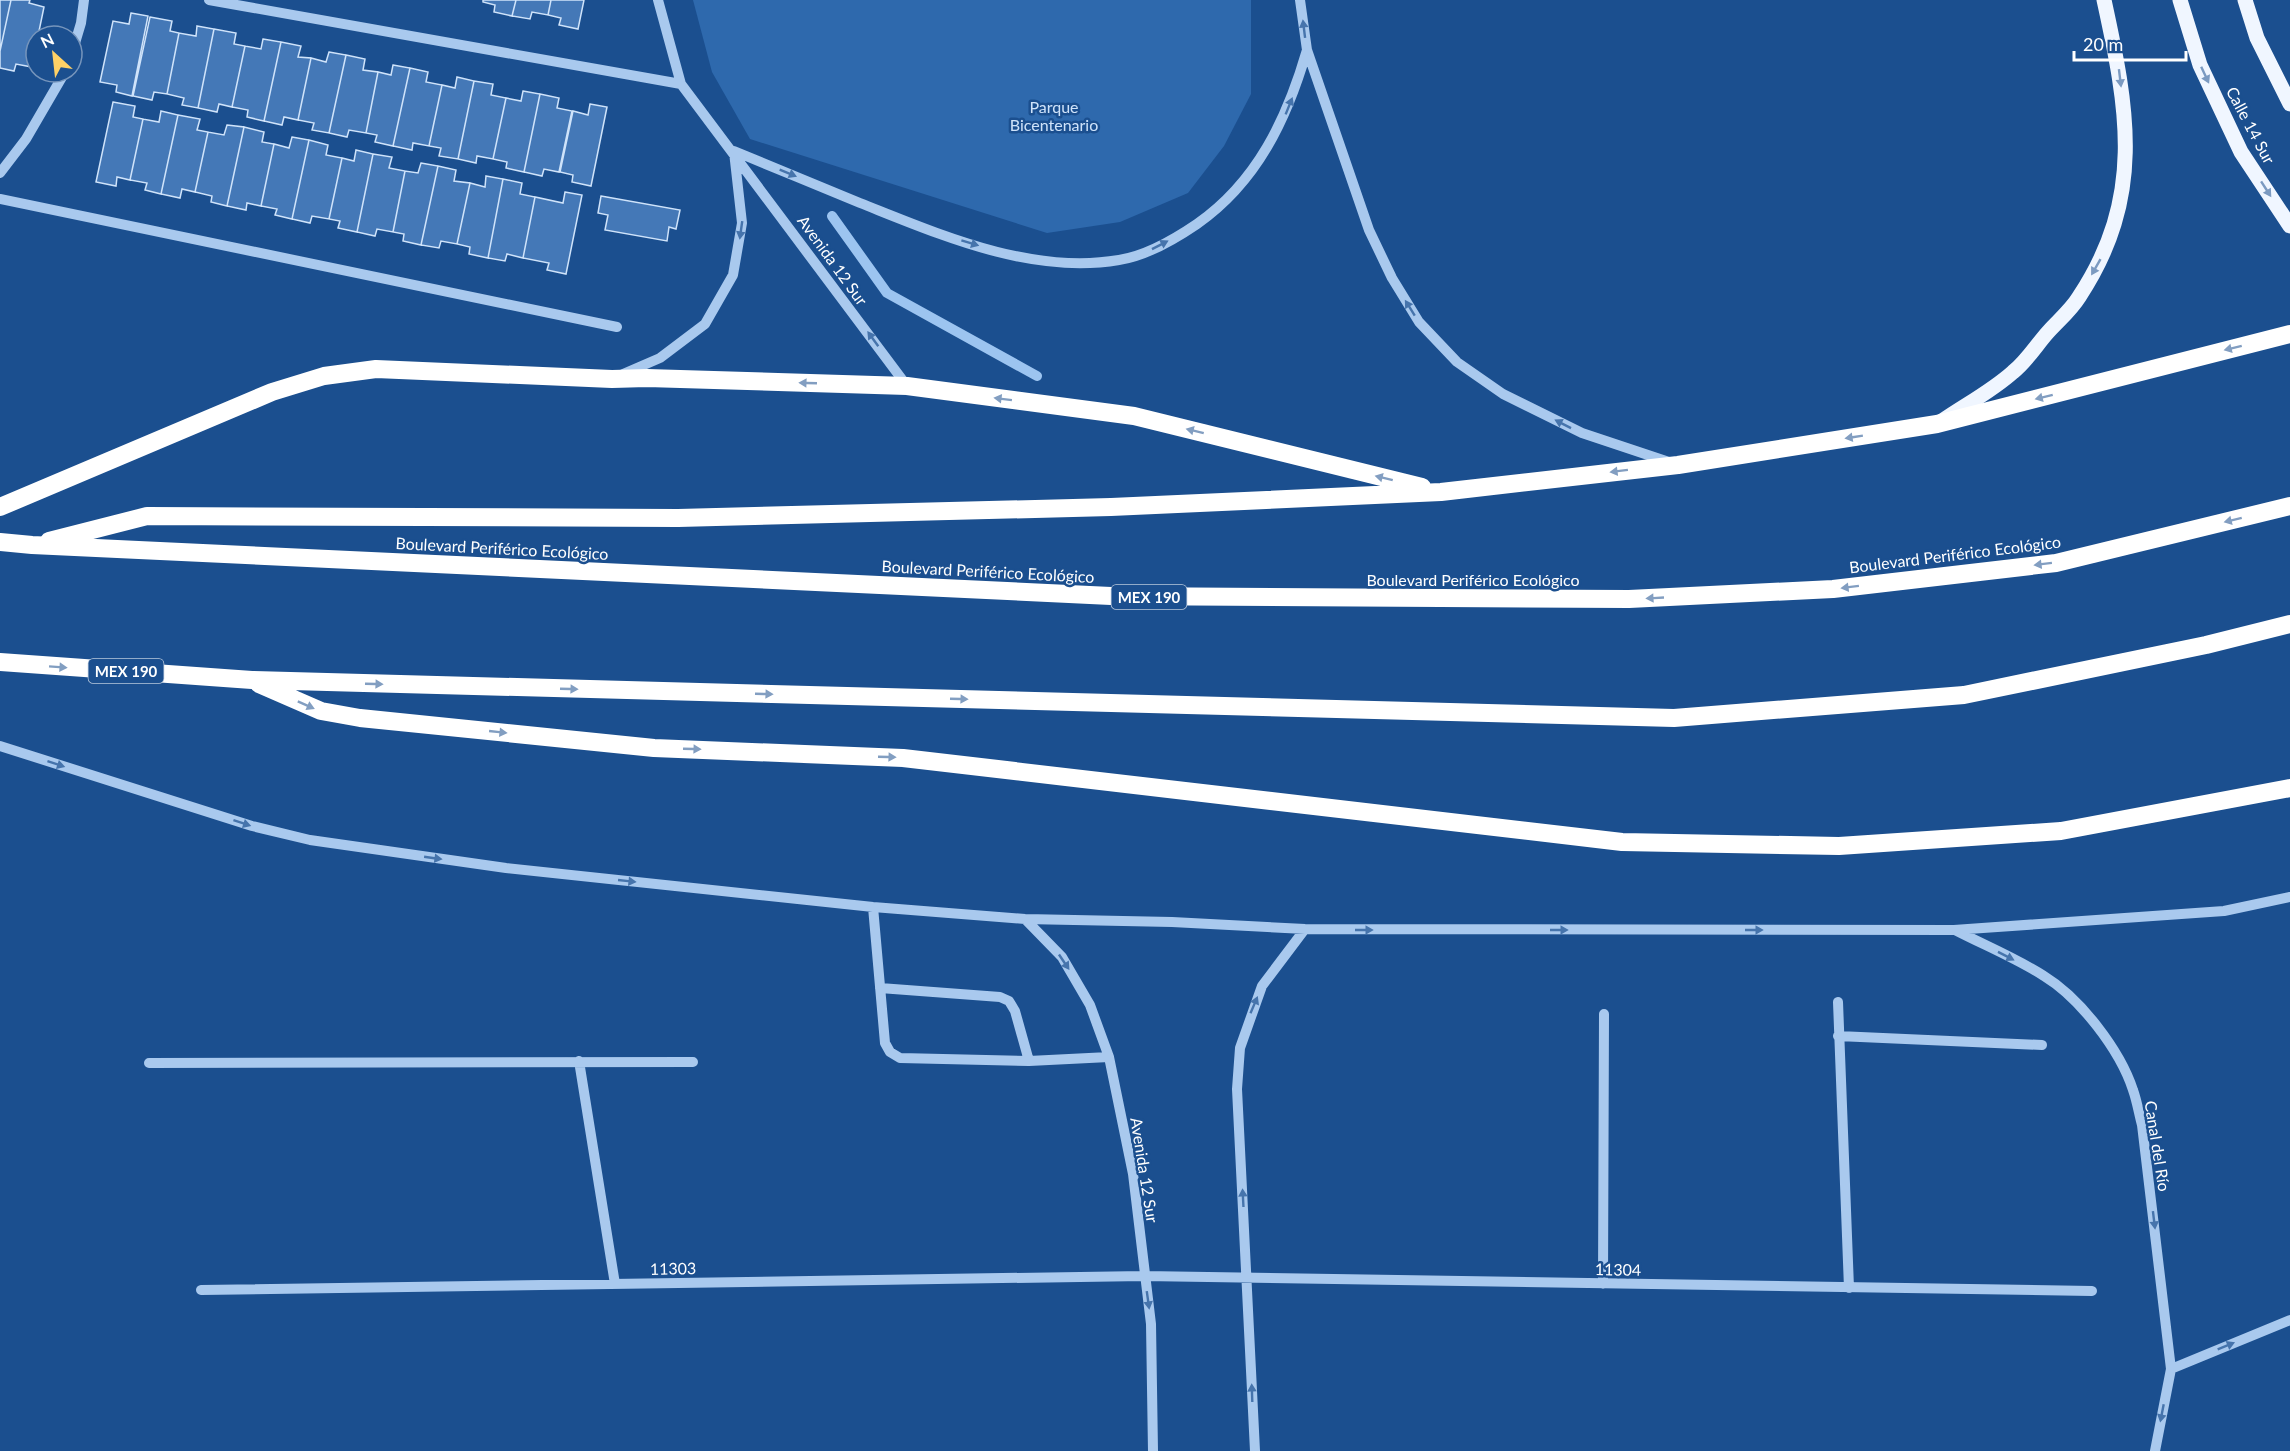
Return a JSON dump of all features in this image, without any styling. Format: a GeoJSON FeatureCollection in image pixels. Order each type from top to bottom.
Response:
{"type":"FeatureCollection","features":[{"type":"Feature","properties":{"kind":"highway"},"geometry":{"type":"LineString","coordinates":[[32,545],[147,516],[678,518],[1111,507],[1441,492],[1678,465],[1937,424],[2290,334]]}},
{"type":"Feature","properties":{"kind":"highway"},"geometry":{"type":"LineString","coordinates":[[0,507],[272,392],[324,376],[376,369],[612,379],[659,378],[907,386],[1134,416],[1441,492]]}},
{"type":"Feature","properties":{"kind":"highway","name":"Boulevard Periférico Ecológico"},"geometry":{"type":"LineString","coordinates":[[0,542],[1111,596],[1629,599],[1833,589],[2056,563],[2290,506]]}},
{"type":"Feature","properties":{"kind":"highway","name":"MEX 190"},"geometry":{"type":"LineString","coordinates":[[0,662],[252,680],[1674,718],[1964,695],[2206,645],[2290,624]]}},
{"type":"Feature","properties":{"kind":"highway"},"geometry":{"type":"LineString","coordinates":[[252,680],[321,711],[360,718],[654,748],[903,758],[1622,842],[1839,846],[2061,831],[2290,788]]}},
{"type":"Feature","properties":{"kind":"main road"},"geometry":{"type":"LineString","coordinates":[[1937,424],[2014,372],[2078,299],[2103,255],[2118,213],[2126,174],[2123,105],[2118,63],[2104,0]]}},
{"type":"Feature","properties":{"kind":"main road","name":"Calle 14 Sur"},"geometry":{"type":"LineString","coordinates":[[2181,0],[2200,64],[2237,142],[2290,226]]}},
{"type":"Feature","properties":{"kind":"main road"},"geometry":{"type":"LineString","coordinates":[[2245,0],[2257,38],[2290,104]]}},
{"type":"Feature","properties":{"kind":"street"},"geometry":{"type":"LineString","coordinates":[[81,24],[84,0]]}},
{"type":"Feature","properties":{"kind":"street"},"geometry":{"type":"LineString","coordinates":[[209,0],[681,84]]}},
{"type":"Feature","properties":{"kind":"street","name":"Avenida 12 Sur"},"geometry":{"type":"LineString","coordinates":[[658,0],[681,84],[734,151],[907,386]]}},
{"type":"Feature","properties":{"kind":"street"},"geometry":{"type":"LineString","coordinates":[[1300,0],[1307,50],[1369,230],[1392,278],[1419,322],[1458,362],[1503,394],[1582,433],[1678,465]]}},
{"type":"Feature","properties":{"kind":"street"},"geometry":{"type":"LineString","coordinates":[[612,379],[660,358],[705,324],[733,275],[742,223],[734,151],[895,217],[969,243],[1026,258],[1057,263],[1120,260],[1141,254],[1187,231],[1210,215],[1252,172],[1279,130],[1298,82],[1307,50]]}},
{"type":"Feature","properties":{"kind":"street"},"geometry":{"type":"LineString","coordinates":[[0,173],[26,139],[58,84]]}},
{"type":"Feature","properties":{"kind":"street"},"geometry":{"type":"LineString","coordinates":[[0,199],[617,327]]}},
{"type":"Feature","properties":{"kind":"street"},"geometry":{"type":"LineString","coordinates":[[0,746],[252,826],[310,840],[506,868],[873,907],[1025,919],[1172,922],[1305,929],[1954,930],[2223,911],[2290,897]]}},
{"type":"Feature","properties":{"kind":"street"},"geometry":{"type":"LineString","coordinates":[[873,907],[885,1043],[890,1052],[900,1058],[1029,1061],[1109,1057]]}},
{"type":"Feature","properties":{"kind":"street","name":"Avenida 12 Sur"},"geometry":{"type":"LineString","coordinates":[[1025,919],[1062,957],[1090,1005],[1109,1057],[1133,1174],[1151,1324],[1153,1451]]}},
{"type":"Feature","properties":{"kind":"street"},"geometry":{"type":"LineString","coordinates":[[1255,1451],[1237,1089],[1240,1048],[1263,986],[1305,929]]}},
{"type":"Feature","properties":{"kind":"street","name":"Canal del Río"},"geometry":{"type":"LineString","coordinates":[[1954,930],[2045,976],[2069,995],[2090,1018],[2118,1058],[2133,1088],[2142,1125],[2171,1369],[2155,1451]]}},
{"type":"Feature","properties":{"kind":"street"},"geometry":{"type":"LineString","coordinates":[[880,988],[1000,997],[1009,1001],[1015,1011],[1029,1061]]}},
{"type":"Feature","properties":{"kind":"street"},"geometry":{"type":"LineString","coordinates":[[1838,1002],[1849,1287]]}},
{"type":"Feature","properties":{"kind":"street"},"geometry":{"type":"LineString","coordinates":[[1603,1284],[1604,1014]]}},
{"type":"Feature","properties":{"kind":"street"},"geometry":{"type":"LineString","coordinates":[[1838,1036],[2042,1045]]}},
{"type":"Feature","properties":{"kind":"street"},"geometry":{"type":"LineString","coordinates":[[579,1061],[615,1284]]}},
{"type":"Feature","properties":{"kind":"street"},"geometry":{"type":"LineString","coordinates":[[149,1063],[693,1062]]}},
{"type":"Feature","properties":{"kind":"street","name":"11304"},"geometry":{"type":"LineString","coordinates":[[1144,1276],[2092,1291]]}},
{"type":"Feature","properties":{"kind":"street","name":"11303"},"geometry":{"type":"LineString","coordinates":[[201,1290],[1144,1276]]}},
{"type":"Feature","properties":{"kind":"street"},"geometry":{"type":"LineString","coordinates":[[2171,1369],[2290,1320]]}},
{"type":"Feature","properties":{"kind":"green space","name":"Parque Bicentenario"},"geometry":{"type":"Polygon","coordinates":[[[693,0],[1251,0],[1251,94],[1224,146],[1188,193],[1120,222],[1047,233],[750,139],[712,72],[693,0]]]}},
{"type":"Feature","properties":{"kind":"building"},"geometry":{"type":"Polygon","coordinates":[[[0,0],[11,0],[0,51],[0,0]]]}},
{"type":"Feature","properties":{"kind":"building"},"geometry":{"type":"Polygon","coordinates":[[[11,0],[30,0],[29,3],[44,7],[40,24],[24,24],[24,66],[16,64],[14,71],[0,68],[0,51],[11,0]]]}},
{"type":"Feature","properties":{"kind":"building"},"geometry":{"type":"Polygon","coordinates":[[[483,0],[516,0],[512,16],[494,12],[495,5],[483,2],[483,0]]]}},
{"type":"Feature","properties":{"kind":"building"},"geometry":{"type":"Polygon","coordinates":[[[516,0],[551,0],[548,15],[532,12],[530,19],[512,16],[516,0]]]}},
{"type":"Feature","properties":{"kind":"building"},"geometry":{"type":"Polygon","coordinates":[[[551,0],[584,0],[578,29],[559,25],[561,18],[548,15],[551,0]]]}},
{"type":"Feature","properties":{"kind":"building"},"geometry":{"type":"Polygon","coordinates":[[[131,13],[148,16],[132,96],[116,92],[117,85],[100,82],[113,21],[129,24],[131,13]]]}},
{"type":"Feature","properties":{"kind":"building"},"geometry":{"type":"Polygon","coordinates":[[[150,17],[172,21],[170,31],[179,33],[167,94],[154,92],[152,100],[133,96],[150,17]]]}},
{"type":"Feature","properties":{"kind":"building"},"geometry":{"type":"Polygon","coordinates":[[[197,26],[214,29],[198,108],[182,105],[184,98],[167,94],[179,33],[196,36],[197,26]]]}},
{"type":"Feature","properties":{"kind":"building"},"geometry":{"type":"Polygon","coordinates":[[[214,29],[236,33],[234,44],[245,46],[232,107],[219,104],[217,112],[198,108],[214,29]]]}},
{"type":"Feature","properties":{"kind":"building"},"geometry":{"type":"Polygon","coordinates":[[[263,39],[281,42],[264,121],[247,117],[248,110],[232,107],[245,46],[261,49],[263,39]]]}},
{"type":"Feature","properties":{"kind":"building"},"geometry":{"type":"Polygon","coordinates":[[[281,42],[301,46],[298,57],[311,58],[298,120],[284,117],[282,125],[264,121],[281,42]]]}},
{"type":"Feature","properties":{"kind":"building"},"geometry":{"type":"Polygon","coordinates":[[[329,52],[346,55],[329,133],[312,130],[314,123],[298,120],[311,58],[326,62],[329,52]]]}},
{"type":"Feature","properties":{"kind":"building"},"geometry":{"type":"Polygon","coordinates":[[[346,55],[365,59],[363,70],[378,72],[366,133],[349,130],[347,137],[329,133],[346,55]]]}},
{"type":"Feature","properties":{"kind":"building"},"geometry":{"type":"Polygon","coordinates":[[[393,65],[410,68],[393,146],[375,142],[377,135],[366,133],[378,72],[391,75],[393,65]]]}},
{"type":"Feature","properties":{"kind":"building"},"geometry":{"type":"Polygon","coordinates":[[[410,68],[428,72],[426,82],[442,85],[429,146],[413,143],[412,150],[393,146],[410,68]]]}},
{"type":"Feature","properties":{"kind":"building"},"geometry":{"type":"Polygon","coordinates":[[[457,77],[474,81],[458,159],[439,156],[441,148],[429,146],[442,85],[455,88],[457,77]]]}},
{"type":"Feature","properties":{"kind":"building"},"geometry":{"type":"Polygon","coordinates":[[[474,81],[493,84],[491,95],[506,98],[493,159],[477,156],[476,163],[458,159],[474,81]]]}},
{"type":"Feature","properties":{"kind":"building"},"geometry":{"type":"Polygon","coordinates":[[[523,91],[540,94],[524,172],[506,168],[507,162],[493,159],[506,98],[521,101],[523,91]]]}},
{"type":"Feature","properties":{"kind":"building"},"geometry":{"type":"Polygon","coordinates":[[[540,94],[559,98],[557,108],[572,111],[559,172],[544,169],[542,176],[524,172],[540,94]]]}},
{"type":"Feature","properties":{"kind":"building"},"geometry":{"type":"Polygon","coordinates":[[[113,102],[135,106],[133,117],[143,119],[130,180],[117,177],[116,186],[96,182],[113,102]]]}},
{"type":"Feature","properties":{"kind":"building"},"geometry":{"type":"Polygon","coordinates":[[[590,104],[607,107],[591,186],[572,182],[573,175],[560,172],[573,111],[588,115],[590,104]]]}},
{"type":"Feature","properties":{"kind":"building"},"geometry":{"type":"Polygon","coordinates":[[[161,111],[178,115],[161,194],[145,190],[147,183],[130,180],[143,119],[159,122],[161,111]]]}},
{"type":"Feature","properties":{"kind":"building"},"geometry":{"type":"Polygon","coordinates":[[[178,115],[200,119],[197,130],[208,132],[195,192],[182,189],[180,198],[161,194],[178,115]]]}},
{"type":"Feature","properties":{"kind":"building"},"geometry":{"type":"Polygon","coordinates":[[[227,125],[244,127],[227,206],[211,202],[212,196],[195,192],[208,132],[224,135],[227,125]]]}},
{"type":"Feature","properties":{"kind":"building"},"geometry":{"type":"Polygon","coordinates":[[[244,127],[264,132],[262,142],[274,144],[261,206],[247,203],[246,210],[227,206],[244,127]]]}},
{"type":"Feature","properties":{"kind":"building"},"geometry":{"type":"Polygon","coordinates":[[[292,137],[309,140],[292,219],[275,215],[277,209],[261,206],[274,144],[289,148],[292,137]]]}},
{"type":"Feature","properties":{"kind":"building"},"geometry":{"type":"Polygon","coordinates":[[[309,140],[328,145],[326,155],[342,158],[329,219],[312,216],[310,223],[292,219],[309,140]]]}},
{"type":"Feature","properties":{"kind":"building"},"geometry":{"type":"Polygon","coordinates":[[[356,150],[373,154],[357,232],[338,228],[340,221],[329,219],[342,158],[354,161],[356,150]]]}},
{"type":"Feature","properties":{"kind":"building"},"geometry":{"type":"Polygon","coordinates":[[[373,154],[392,157],[389,168],[405,171],[393,232],[377,229],[375,236],[357,232],[373,154]]]}},
{"type":"Feature","properties":{"kind":"building"},"geometry":{"type":"Polygon","coordinates":[[[421,163],[438,166],[421,245],[403,241],[404,234],[393,232],[405,171],[418,173],[421,163]]]}},
{"type":"Feature","properties":{"kind":"building"},"geometry":{"type":"Polygon","coordinates":[[[438,166],[456,170],[454,181],[470,183],[457,244],[441,241],[439,248],[421,245],[438,166]]]}},
{"type":"Feature","properties":{"kind":"building"},"geometry":{"type":"Polygon","coordinates":[[[486,176],[503,179],[488,258],[469,254],[470,247],[457,244],[470,183],[485,187],[486,176]]]}},
{"type":"Feature","properties":{"kind":"building"},"geometry":{"type":"Polygon","coordinates":[[[503,179],[522,183],[520,194],[535,197],[523,258],[507,254],[505,261],[488,258],[503,179]]]}},
{"type":"Feature","properties":{"kind":"building"},"geometry":{"type":"Polygon","coordinates":[[[565,192],[582,195],[566,274],[547,270],[549,263],[523,258],[535,197],[563,203],[565,192]]]}},
{"type":"Feature","properties":{"kind":"building"},"geometry":{"type":"Polygon","coordinates":[[[601,196],[680,210],[676,229],[669,227],[667,241],[605,230],[608,215],[598,213],[601,196]]]}},
{"type":"Feature","properties":{"kind":"waterway"},"geometry":{"type":"LineString","coordinates":[[832,216],[887,293],[1037,376]]}}]}
